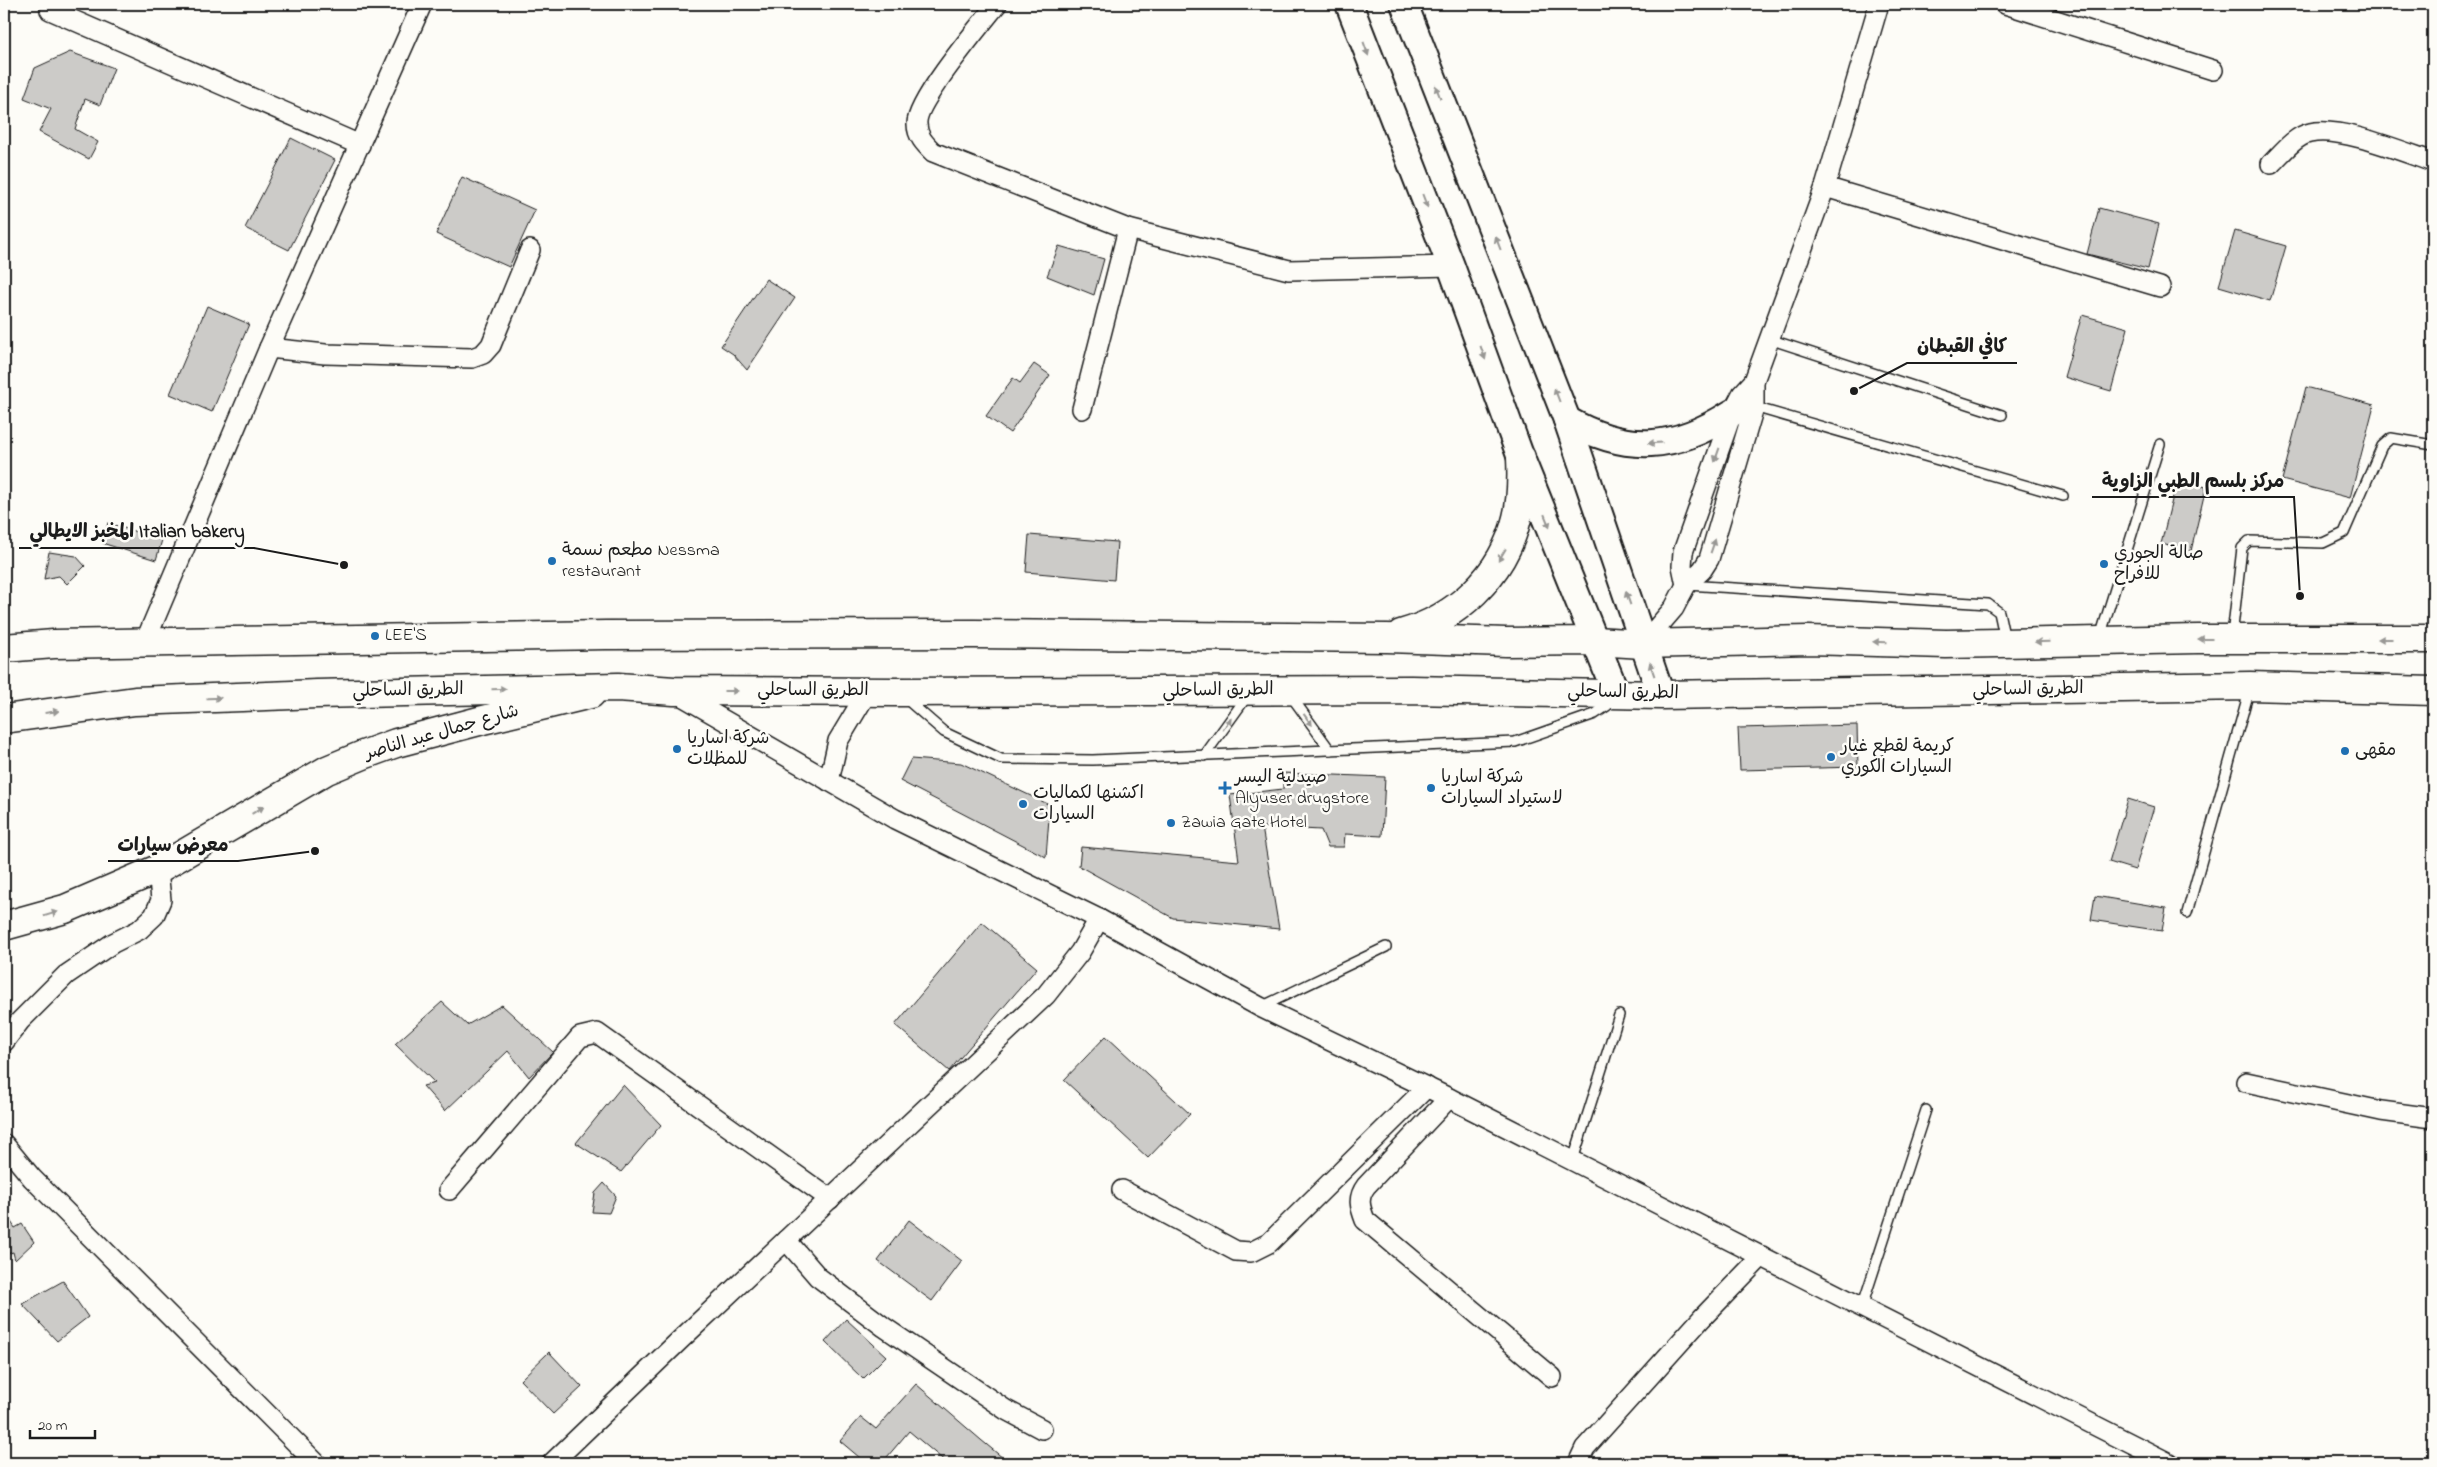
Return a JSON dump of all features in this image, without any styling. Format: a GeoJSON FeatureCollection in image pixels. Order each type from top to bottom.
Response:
{"type":"FeatureCollection","features":[{"type":"Feature","properties":{"kind":"main road"},"geometry":{"type":"LineString","coordinates":[[1349,4],[1451,266],[1521,458],[1616,693]]}},
{"type":"Feature","properties":{"kind":"main road"},"geometry":{"type":"LineString","coordinates":[[1404,4],[1567,420],[1660,695]]}},
{"type":"Feature","properties":{"kind":"main road"},"geometry":{"type":"LineString","coordinates":[[1567,420],[1589,432],[1612,440],[1638,444],[1663,443],[1687,437],[1743,410]]}},
{"type":"Feature","properties":{"kind":"main road"},"geometry":{"type":"LineString","coordinates":[[1387,638],[1417,630],[1445,616],[1470,598],[1490,575],[1506,548],[1517,519],[1522,489],[1521,458]]}},
{"type":"Feature","properties":{"kind":"main road"},"geometry":{"type":"LineString","coordinates":[[4,648],[54,644],[144,642],[606,635],[974,634],[1387,638],[1506,642],[1595,641],[1643,644],[1808,640],[1946,644],[2232,639],[2433,639]]}},
{"type":"Feature","properties":{"kind":"main road","name":"الطريق الساحلي"},"geometry":{"type":"LineString","coordinates":[[4,719],[135,701],[415,691],[618,687],[674,691],[1250,692],[1286,690],[1660,695],[2250,686],[2433,691]]}},
{"type":"Feature","properties":{"kind":"main road","name":"شارع جمال عبد الناصر"},"geometry":{"type":"LineString","coordinates":[[4,926],[65,909],[158,869],[327,770],[363,755],[396,743],[618,687]]}},
{"type":"Feature","properties":{"kind":"street"},"geometry":{"type":"LineString","coordinates":[[144,642],[269,348],[422,4]]}},
{"type":"Feature","properties":{"kind":"street"},"geometry":{"type":"LineString","coordinates":[[997,4],[922,106],[916,122],[920,137],[934,152],[1128,228],[1289,270],[1451,266]]}},
{"type":"Feature","properties":{"kind":"street"},"geometry":{"type":"LineString","coordinates":[[1643,644],[1674,608],[1686,585],[1702,570],[1709,559],[1743,410],[1742,394],[1754,381],[1825,188],[1879,4]]}},
{"type":"Feature","properties":{"kind":"street"},"geometry":{"type":"LineString","coordinates":[[2005,4],[2213,70]]}},
{"type":"Feature","properties":{"kind":"street"},"geometry":{"type":"LineString","coordinates":[[50,10],[360,144]]}},
{"type":"Feature","properties":{"kind":"street"},"geometry":{"type":"LineString","coordinates":[[2271,164],[2294,142],[2309,133],[2328,132],[2350,136],[2433,162]]}},
{"type":"Feature","properties":{"kind":"street"},"geometry":{"type":"LineString","coordinates":[[1825,188],[2160,288]]}},
{"type":"Feature","properties":{"kind":"street"},"geometry":{"type":"LineString","coordinates":[[1082,409],[1128,228]]}},
{"type":"Feature","properties":{"kind":"street"},"geometry":{"type":"LineString","coordinates":[[269,348],[325,354],[472,358],[483,354],[491,345],[530,250]]}},
{"type":"Feature","properties":{"kind":"street"},"geometry":{"type":"LineString","coordinates":[[1686,585],[1682,566],[1683,552],[1743,410]]}},
{"type":"Feature","properties":{"kind":"street"},"geometry":{"type":"LineString","coordinates":[[674,691],[895,819],[1099,919],[1260,1008],[1427,1087],[1573,1160],[2169,1463]]}},
{"type":"Feature","properties":{"kind":"street"},"geometry":{"type":"LineString","coordinates":[[829,781],[838,740],[868,691]]}},
{"type":"Feature","properties":{"kind":"street"},"geometry":{"type":"LineString","coordinates":[[4,1042],[20,1021],[66,975],[113,943],[139,930],[154,916],[161,900],[158,869]]}},
{"type":"Feature","properties":{"kind":"street"},"geometry":{"type":"LineString","coordinates":[[552,1463],[1046,995],[1080,952],[1099,919]]}},
{"type":"Feature","properties":{"kind":"street"},"geometry":{"type":"LineString","coordinates":[[449,1190],[580,1037],[597,1033],[830,1199]]}},
{"type":"Feature","properties":{"kind":"street"},"geometry":{"type":"LineString","coordinates":[[2246,1082],[2381,1111],[2433,1118]]}},
{"type":"Feature","properties":{"kind":"street"},"geometry":{"type":"LineString","coordinates":[[1122,1190],[1236,1251],[1251,1252],[1269,1243],[1427,1087]]}},
{"type":"Feature","properties":{"kind":"street"},"geometry":{"type":"LineString","coordinates":[[1449,1098],[1366,1186],[1361,1193],[1360,1209],[1365,1220],[1552,1377]]}},
{"type":"Feature","properties":{"kind":"street"},"geometry":{"type":"LineString","coordinates":[[4,1144],[32,1178],[316,1463]]}},
{"type":"Feature","properties":{"kind":"street"},"geometry":{"type":"LineString","coordinates":[[786,1240],[818,1276],[884,1327],[1006,1410],[1042,1429]]}},
{"type":"Feature","properties":{"kind":"street"},"geometry":{"type":"LineString","coordinates":[[1578,1463],[1584,1448],[1702,1318],[1762,1256]]}},
{"type":"Feature","properties":{"kind":"lane"},"geometry":{"type":"LineString","coordinates":[[1769,340],[2002,415]]}},
{"type":"Feature","properties":{"kind":"lane"},"geometry":{"type":"LineString","coordinates":[[1743,410],[2063,496]]}},
{"type":"Feature","properties":{"kind":"lane"},"geometry":{"type":"LineString","coordinates":[[2232,639],[2242,548],[2245,543],[2250,541],[2323,543],[2337,536],[2344,532],[2382,446],[2391,438],[2433,445]]}},
{"type":"Feature","properties":{"kind":"lane"},"geometry":{"type":"LineString","coordinates":[[2098,641],[2160,444]]}},
{"type":"Feature","properties":{"kind":"lane"},"geometry":{"type":"LineString","coordinates":[[1686,585],[1988,604],[1999,612],[2006,643]]}},
{"type":"Feature","properties":{"kind":"lane"},"geometry":{"type":"LineString","coordinates":[[2187,913],[2250,686]]}},
{"type":"Feature","properties":{"kind":"lane"},"geometry":{"type":"LineString","coordinates":[[1286,690],[1330,750]]}},
{"type":"Feature","properties":{"kind":"lane"},"geometry":{"type":"LineString","coordinates":[[898,692],[944,732],[1002,760],[1093,760],[1515,742],[1595,714],[1607,706],[1616,693]]}},
{"type":"Feature","properties":{"kind":"lane"},"geometry":{"type":"LineString","coordinates":[[1204,756],[1250,692]]}},
{"type":"Feature","properties":{"kind":"lane"},"geometry":{"type":"LineString","coordinates":[[1260,1008],[1386,947]]}},
{"type":"Feature","properties":{"kind":"lane"},"geometry":{"type":"LineString","coordinates":[[1573,1160],[1618,1015]]}},
{"type":"Feature","properties":{"kind":"lane"},"geometry":{"type":"LineString","coordinates":[[1862,1307],[1926,1110]]}},
{"type":"Feature","properties":{"kind":"building"},"geometry":{"type":"Polygon","coordinates":[[[70,52],[114,68],[100,105],[85,99],[75,129],[98,142],[89,159],[39,132],[51,109],[24,98],[35,68],[70,52]]]}},
{"type":"Feature","properties":{"kind":"building"},"geometry":{"type":"Polygon","coordinates":[[[291,138],[335,160],[289,250],[245,228],[291,138]]]}},
{"type":"Feature","properties":{"kind":"building"},"geometry":{"type":"Polygon","coordinates":[[[462,177],[535,210],[509,267],[436,234],[462,177]]]}},
{"type":"Feature","properties":{"kind":"building"},"geometry":{"type":"Polygon","coordinates":[[[2099,208],[2159,224],[2148,269],[2087,254],[2099,208]]]}},
{"type":"Feature","properties":{"kind":"building"},"geometry":{"type":"Polygon","coordinates":[[[2235,231],[2286,246],[2270,301],[2219,286],[2235,231]]]}},
{"type":"Feature","properties":{"kind":"building"},"geometry":{"type":"Polygon","coordinates":[[[1059,246],[1104,259],[1094,295],[1047,276],[1059,246]]]}},
{"type":"Feature","properties":{"kind":"building"},"geometry":{"type":"Polygon","coordinates":[[[766,279],[795,298],[747,370],[733,354],[721,346],[766,279]]]}},
{"type":"Feature","properties":{"kind":"building"},"geometry":{"type":"Polygon","coordinates":[[[207,306],[249,324],[212,412],[170,394],[207,306]]]}},
{"type":"Feature","properties":{"kind":"building"},"geometry":{"type":"Polygon","coordinates":[[[2082,315],[2128,328],[2111,391],[2064,377],[2082,315]]]}},
{"type":"Feature","properties":{"kind":"building"},"geometry":{"type":"Polygon","coordinates":[[[1034,364],[1050,375],[1010,433],[986,416],[1013,378],[1020,383],[1034,364]]]}},
{"type":"Feature","properties":{"kind":"building"},"geometry":{"type":"Polygon","coordinates":[[[2306,387],[2374,405],[2350,498],[2282,480],[2306,387]]]}},
{"type":"Feature","properties":{"kind":"building"},"geometry":{"type":"Polygon","coordinates":[[[2177,480],[2206,487],[2191,551],[2161,544],[2177,480]]]}},
{"type":"Feature","properties":{"kind":"building"},"geometry":{"type":"Polygon","coordinates":[[[108,523],[162,540],[156,560],[102,543],[108,523]]]}},
{"type":"Feature","properties":{"kind":"building"},"geometry":{"type":"Polygon","coordinates":[[[1029,535],[1117,542],[1114,580],[1026,572],[1029,535]]]}},
{"type":"Feature","properties":{"kind":"building"},"geometry":{"type":"Polygon","coordinates":[[[49,552],[76,556],[85,566],[67,584],[59,576],[44,579],[49,552]]]}},
{"type":"Feature","properties":{"kind":"building"},"geometry":{"type":"Polygon","coordinates":[[[1857,725],[1858,767],[1740,770],[1738,728],[1857,725]]]}},
{"type":"Feature","properties":{"kind":"building"},"geometry":{"type":"Polygon","coordinates":[[[911,759],[961,763],[1050,805],[1046,857],[900,781],[911,759]]]}},
{"type":"Feature","properties":{"kind":"building"},"geometry":{"type":"Polygon","coordinates":[[[1283,773],[1385,777],[1382,836],[1345,834],[1344,847],[1328,847],[1321,830],[1262,827],[1279,929],[1173,918],[1079,866],[1081,847],[1239,861],[1230,795],[1283,789],[1283,773]]]}},
{"type":"Feature","properties":{"kind":"building"},"geometry":{"type":"Polygon","coordinates":[[[2128,799],[2154,807],[2135,870],[2109,862],[2128,799]]]}},
{"type":"Feature","properties":{"kind":"building"},"geometry":{"type":"Polygon","coordinates":[[[2095,896],[2166,908],[2162,931],[2091,920],[2095,896]]]}},
{"type":"Feature","properties":{"kind":"building"},"geometry":{"type":"Polygon","coordinates":[[[982,922],[1037,968],[949,1071],[895,1025],[982,922]]]}},
{"type":"Feature","properties":{"kind":"building"},"geometry":{"type":"Polygon","coordinates":[[[442,1002],[467,1025],[502,1005],[553,1052],[529,1077],[508,1051],[445,1111],[423,1086],[435,1083],[395,1044],[442,1002]]]}},
{"type":"Feature","properties":{"kind":"building"},"geometry":{"type":"Polygon","coordinates":[[[1106,1036],[1190,1114],[1148,1158],[1064,1080],[1106,1036]]]}},
{"type":"Feature","properties":{"kind":"building"},"geometry":{"type":"Polygon","coordinates":[[[623,1085],[661,1125],[621,1172],[576,1143],[623,1085]]]}},
{"type":"Feature","properties":{"kind":"building"},"geometry":{"type":"Polygon","coordinates":[[[604,1183],[616,1196],[609,1213],[592,1212],[595,1193],[604,1183]]]}},
{"type":"Feature","properties":{"kind":"building"},"geometry":{"type":"Polygon","coordinates":[[[4,1211],[15,1228],[22,1224],[34,1242],[15,1260],[13,1252],[4,1255],[4,1211]]]}},
{"type":"Feature","properties":{"kind":"building"},"geometry":{"type":"Polygon","coordinates":[[[909,1220],[962,1261],[932,1301],[878,1261],[909,1220]]]}},
{"type":"Feature","properties":{"kind":"building"},"geometry":{"type":"Polygon","coordinates":[[[63,1281],[88,1317],[57,1341],[22,1304],[63,1281]]]}},
{"type":"Feature","properties":{"kind":"building"},"geometry":{"type":"Polygon","coordinates":[[[846,1319],[886,1356],[863,1379],[825,1342],[846,1319]]]}},
{"type":"Feature","properties":{"kind":"building"},"geometry":{"type":"Polygon","coordinates":[[[549,1352],[582,1387],[553,1414],[520,1380],[549,1352]]]}},
{"type":"Feature","properties":{"kind":"building"},"geometry":{"type":"Polygon","coordinates":[[[916,1384],[1009,1463],[947,1463],[909,1431],[882,1463],[866,1463],[840,1441],[861,1417],[876,1429],[916,1384]]]}},
{"type":"Feature","properties":{"kind":"place","name":"كافي القبطان"},"geometry":{"type":"Point","coordinates":[1854,391]}},
{"type":"Feature","properties":{"kind":"place","name":"مطعم نسمة Nessma restaurant"},"geometry":{"type":"Point","coordinates":[552,561]}},
{"type":"Feature","properties":{"kind":"place","name":"صالة الجوري للافراح"},"geometry":{"type":"Point","coordinates":[2104,564]}},
{"type":"Feature","properties":{"kind":"place","name":"المخبز الايطالي Italian bakery"},"geometry":{"type":"Point","coordinates":[344,565]}},
{"type":"Feature","properties":{"kind":"place","name":"مركز بلسم الطبي الزاوية"},"geometry":{"type":"Point","coordinates":[2300,596]}},
{"type":"Feature","properties":{"kind":"place","name":"LEE'S"},"geometry":{"type":"Point","coordinates":[375,636]}},
{"type":"Feature","properties":{"kind":"place","name":"شركة اساريا للمظلات"},"geometry":{"type":"Point","coordinates":[677,749]}},
{"type":"Feature","properties":{"kind":"place","name":"مقهى"},"geometry":{"type":"Point","coordinates":[2345,751]}},
{"type":"Feature","properties":{"kind":"place","name":"كريمة لقطع غيار السيارات الكوري"},"geometry":{"type":"Point","coordinates":[1831,757]}},
{"type":"Feature","properties":{"kind":"place","name":"صيدلية اليسر Alyuser drugstore"},"geometry":{"type":"Point","coordinates":[1225,788]}},
{"type":"Feature","properties":{"kind":"place","name":"شركة اساريا لاستيراد السيارات"},"geometry":{"type":"Point","coordinates":[1431,788]}},
{"type":"Feature","properties":{"kind":"place","name":"اكشنها لكماليات السيارات"},"geometry":{"type":"Point","coordinates":[1023,804]}},
{"type":"Feature","properties":{"kind":"place","name":"Zawia Gate Hotel"},"geometry":{"type":"Point","coordinates":[1171,823]}},
{"type":"Feature","properties":{"kind":"place","name":"معرض سيارات"},"geometry":{"type":"Point","coordinates":[315,851]}}]}
